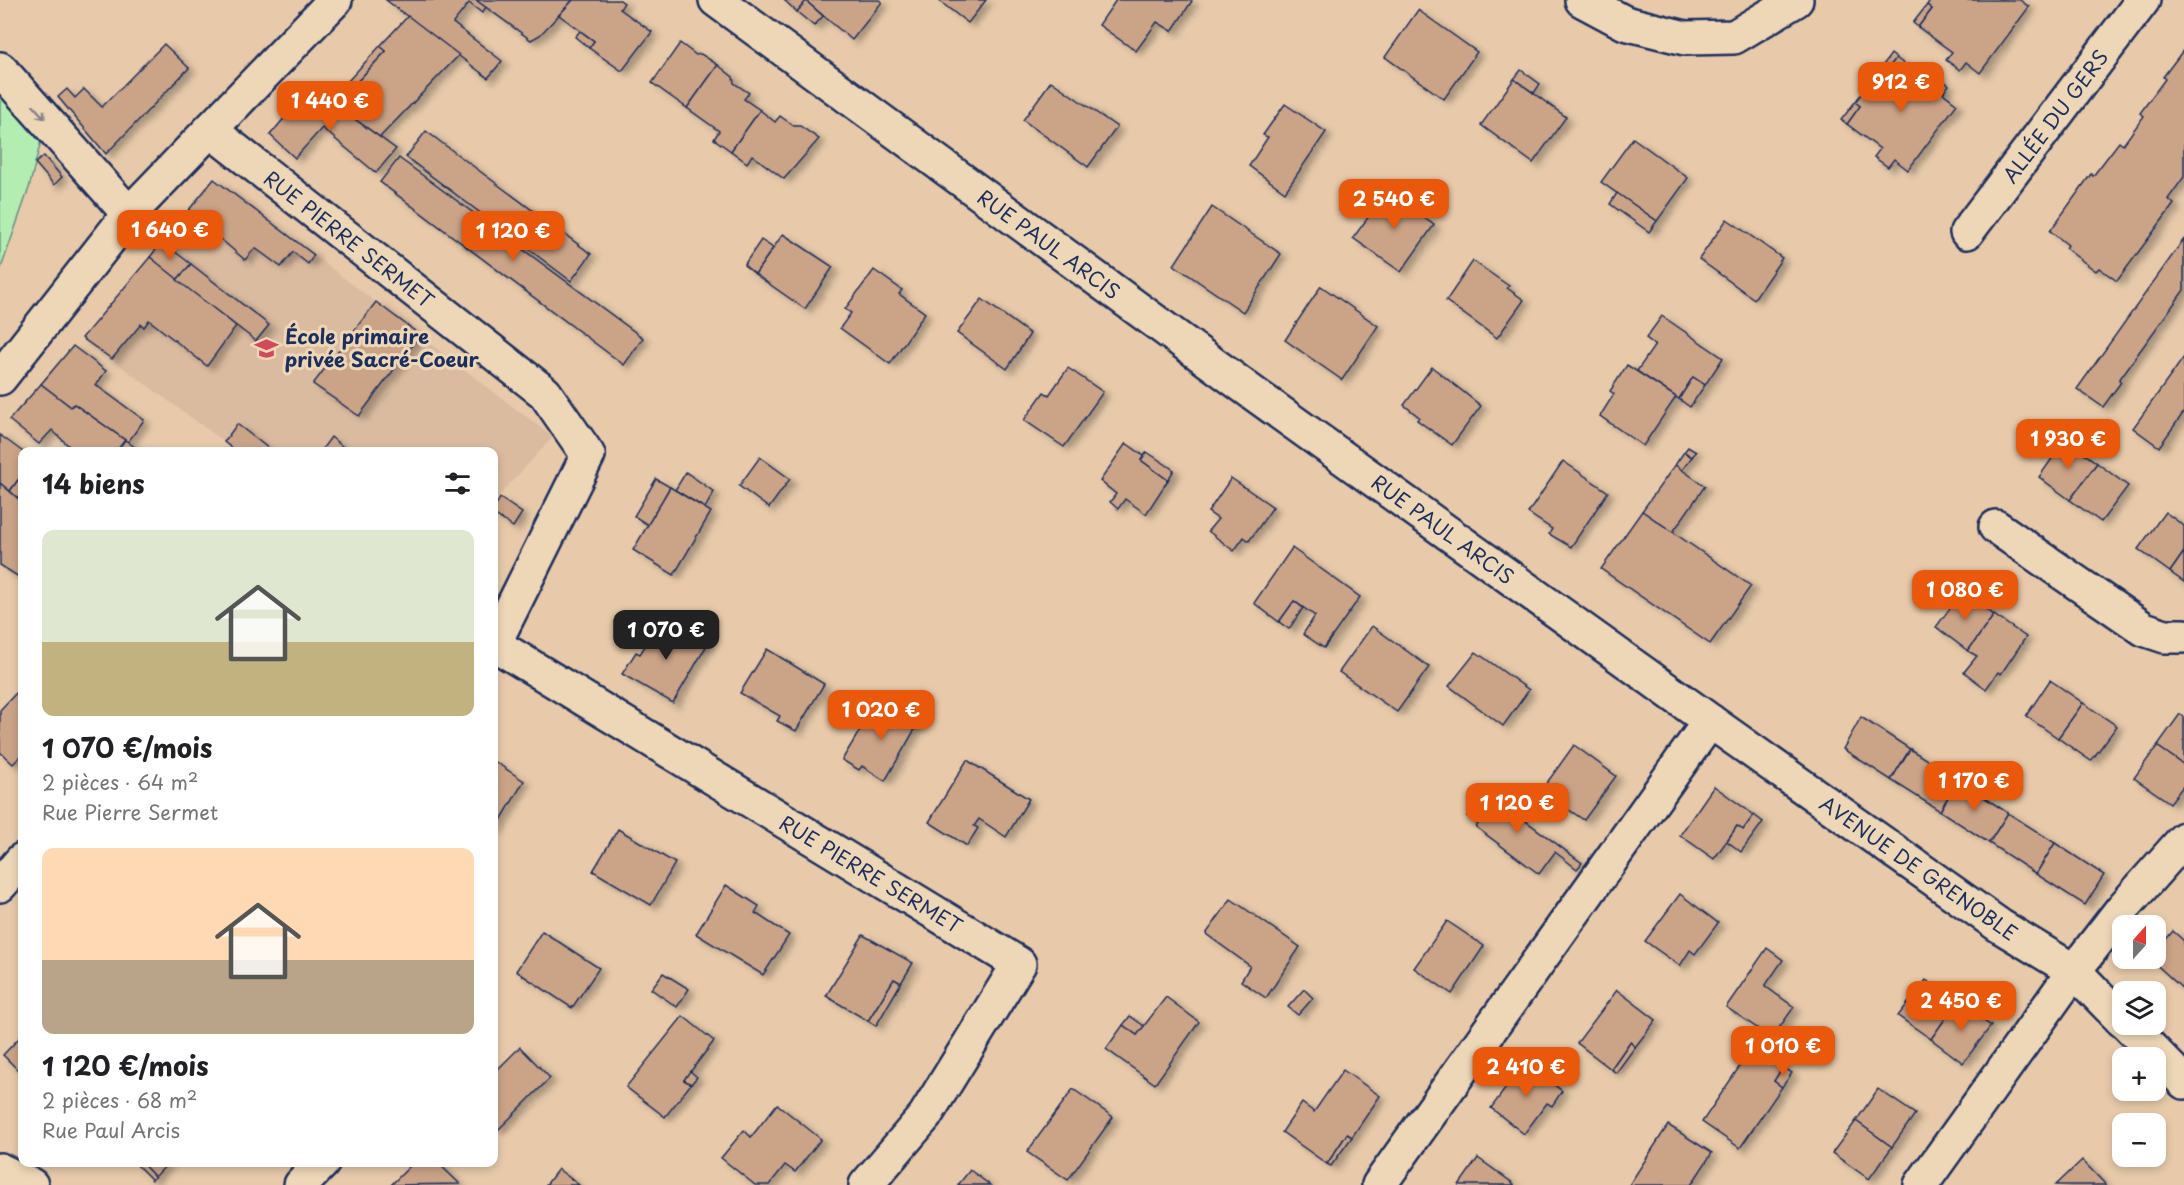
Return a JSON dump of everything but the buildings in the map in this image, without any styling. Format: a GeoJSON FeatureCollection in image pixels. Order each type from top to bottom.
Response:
{"type":"FeatureCollection","features":[{"type":"Feature","properties":{"kind":"street"},"geometry":{"type":"LineString","coordinates":[[0,378],[129,214],[335,0]]}},
{"type":"Feature","properties":{"kind":"street","name":"RUE PAUL ARCIS"},"geometry":{"type":"LineString","coordinates":[[716,0],[1250,391],[1710,721]]}},
{"type":"Feature","properties":{"kind":"street"},"geometry":{"type":"LineString","coordinates":[[1582,0],[1625,23],[1685,38],[1734,37],[1796,0]]}},
{"type":"Feature","properties":{"kind":"street","name":"ALLÉE DU GERS"},"geometry":{"type":"LineString","coordinates":[[1967,232],[2143,0]]}},
{"type":"Feature","properties":{"kind":"street"},"geometry":{"type":"LineString","coordinates":[[0,69],[129,214]]}},
{"type":"Feature","properties":{"kind":"street","name":"RUE PIERRE SERMET"},"geometry":{"type":"LineString","coordinates":[[210,130],[545,393],[588,455],[498,636]]}},
{"type":"Feature","properties":{"kind":"street"},"geometry":{"type":"LineString","coordinates":[[1996,527],[2144,629],[2165,636],[2184,636]]}},
{"type":"Feature","properties":{"kind":"street","name":"RUE PIERRE SERMET"},"geometry":{"type":"LineString","coordinates":[[498,646],[1019,964],[925,1116],[866,1185]]}},
{"type":"Feature","properties":{"kind":"street"},"geometry":{"type":"LineString","coordinates":[[1379,1185],[1710,721]]}},
{"type":"Feature","properties":{"kind":"street","name":"AVENUE DE GRENOBLE"},"geometry":{"type":"LineString","coordinates":[[1710,721],[2000,926],[2074,971],[2112,1010]]}},
{"type":"Feature","properties":{"kind":"street"},"geometry":{"type":"LineString","coordinates":[[1921,1185],[2074,971],[2122,909],[2184,839]]}},
{"type":"Feature","properties":{"kind":"street"},"geometry":{"type":"LineString","coordinates":[[0,885],[18,865]]}},
{"type":"Feature","properties":{"kind":"street"},"geometry":{"type":"LineString","coordinates":[[2138,1035],[2184,1082]]}},
{"type":"Feature","properties":{"kind":"street"},"geometry":{"type":"LineString","coordinates":[[301,1185],[318,1167]]}},
{"type":"Feature","properties":{"kind":"street"},"geometry":{"type":"LineString","coordinates":[[0,1170],[32,1185]]}},
{"type":"Feature","properties":{"kind":"shaded area","name":"École primaire privée Sacré-Coeur"},"geometry":{"type":"Polygon","coordinates":[[[214,179],[553,437],[498,497],[498,447],[232,447],[82,338],[214,179]]]}},
{"type":"Feature","properties":{"kind":"green space"},"geometry":{"type":"Polygon","coordinates":[[[0,86],[43,133],[29,188],[0,271],[0,86]]]}},
{"type":"Feature","properties":{"kind":"place","name":"École primaire privée Sacré-Coeur"},"geometry":{"type":"Point","coordinates":[267,348]}}]}
